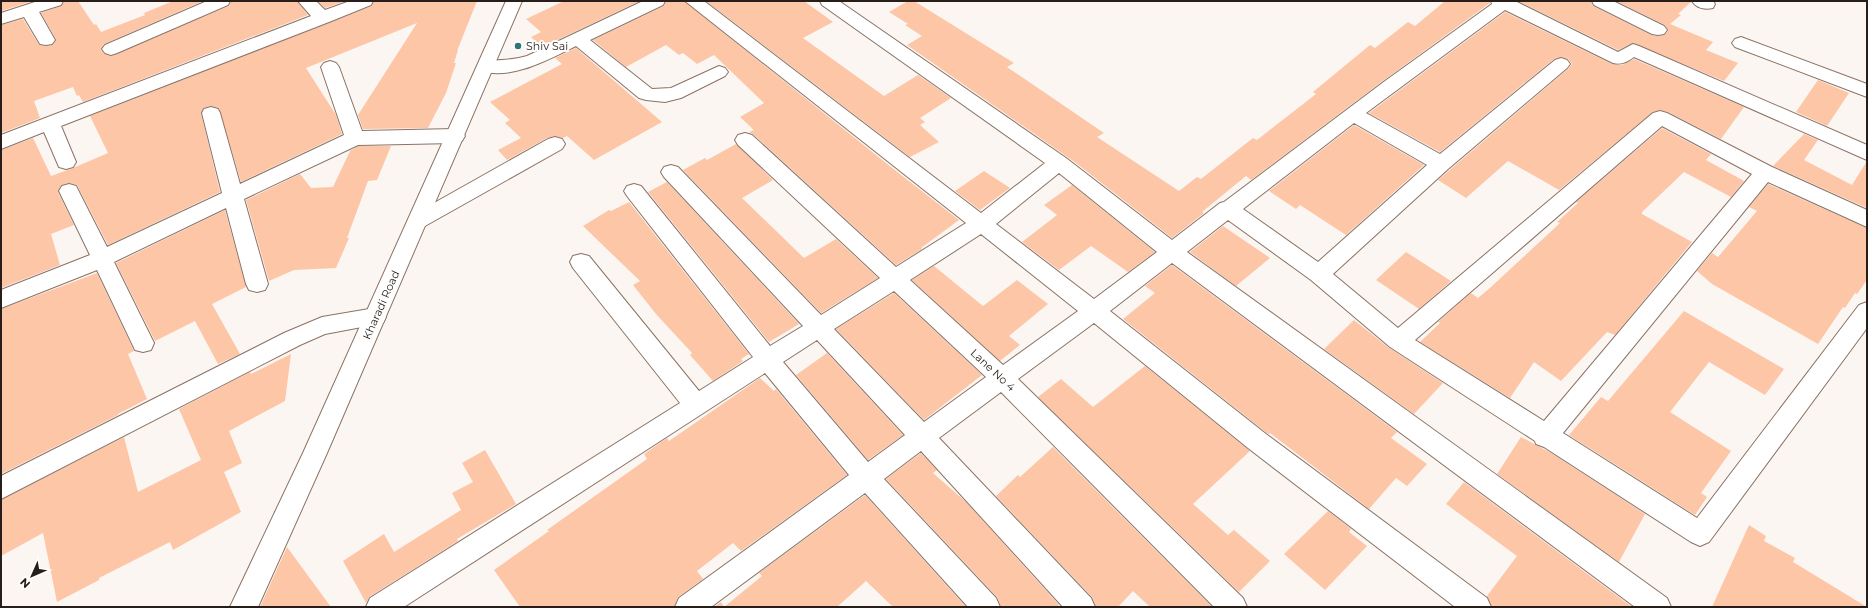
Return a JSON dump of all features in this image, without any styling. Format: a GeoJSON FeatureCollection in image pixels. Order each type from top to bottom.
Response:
{"type":"FeatureCollection","features":[{"type":"Feature","properties":{"kind":"street"},"geometry":{"type":"LineString","coordinates":[[1,19],[55,1]]}},
{"type":"Feature","properties":{"kind":"street"},"geometry":{"type":"LineString","coordinates":[[111,50],[164,25],[222,1]]}},
{"type":"Feature","properties":{"kind":"street"},"geometry":{"type":"LineString","coordinates":[[306,1],[323,18]]}},
{"type":"Feature","properties":{"kind":"street"},"geometry":{"type":"LineString","coordinates":[[1,142],[365,1]]}},
{"type":"Feature","properties":{"kind":"street","name":"Kharadi Road"},"geometry":{"type":"LineString","coordinates":[[244,607],[418,221],[514,1]]}},
{"type":"Feature","properties":{"kind":"street"},"geometry":{"type":"LineString","coordinates":[[486,67],[514,66],[533,60],[657,1]]}},
{"type":"Feature","properties":{"kind":"street"},"geometry":{"type":"LineString","coordinates":[[694,1],[1094,311],[1257,441],[1477,607]]}},
{"type":"Feature","properties":{"kind":"street"},"geometry":{"type":"LineString","coordinates":[[828,1],[1059,163],[1171,251],[1658,607]]}},
{"type":"Feature","properties":{"kind":"street"},"geometry":{"type":"LineString","coordinates":[[1600,1],[1658,30]]}},
{"type":"Feature","properties":{"kind":"street"},"geometry":{"type":"LineString","coordinates":[[689,607],[1094,311],[1227,208],[1503,2],[1619,59],[1633,50],[1867,153]]}},
{"type":"Feature","properties":{"kind":"street"},"geometry":{"type":"LineString","coordinates":[[29,10],[46,40]]}},
{"type":"Feature","properties":{"kind":"street"},"geometry":{"type":"LineString","coordinates":[[578,39],[646,94],[655,97],[678,92],[719,72]]}},
{"type":"Feature","properties":{"kind":"street"},"geometry":{"type":"LineString","coordinates":[[1741,42],[1867,91]]}},
{"type":"Feature","properties":{"kind":"street"},"geometry":{"type":"LineString","coordinates":[[1319,274],[1441,164],[1561,64]]}},
{"type":"Feature","properties":{"kind":"street"},"geometry":{"type":"LineString","coordinates":[[330,67],[355,138]]}},
{"type":"Feature","properties":{"kind":"street"},"geometry":{"type":"LineString","coordinates":[[211,113],[257,284]]}},
{"type":"Feature","properties":{"kind":"street"},"geometry":{"type":"LineString","coordinates":[[1353,114],[1441,164]]}},
{"type":"Feature","properties":{"kind":"street"},"geometry":{"type":"LineString","coordinates":[[1398,342],[1660,117],[1766,172],[1867,219]]}},
{"type":"Feature","properties":{"kind":"street"},"geometry":{"type":"LineString","coordinates":[[50,123],[66,162]]}},
{"type":"Feature","properties":{"kind":"street"},"geometry":{"type":"LineString","coordinates":[[1,299],[101,259],[355,138],[455,136]]}},
{"type":"Feature","properties":{"kind":"street","name":"Lane No 4"},"geometry":{"type":"LineString","coordinates":[[745,140],[1002,378],[1233,607]]}},
{"type":"Feature","properties":{"kind":"street"},"geometry":{"type":"LineString","coordinates":[[418,221],[555,144]]}},
{"type":"Feature","properties":{"kind":"street"},"geometry":{"type":"LineString","coordinates":[[380,607],[981,224],[1059,163]]}},
{"type":"Feature","properties":{"kind":"street"},"geometry":{"type":"LineString","coordinates":[[670,172],[817,328],[922,436],[1081,607]]}},
{"type":"Feature","properties":{"kind":"street"},"geometry":{"type":"LineString","coordinates":[[1546,437],[1766,172]]}},
{"type":"Feature","properties":{"kind":"street"},"geometry":{"type":"LineString","coordinates":[[69,191],[143,343]]}},
{"type":"Feature","properties":{"kind":"street"},"geometry":{"type":"LineString","coordinates":[[634,191],[768,360],[866,478],[986,607]]}},
{"type":"Feature","properties":{"kind":"street"},"geometry":{"type":"LineString","coordinates":[[1227,208],[1319,274],[1398,342],[1700,534],[1867,311]]}},
{"type":"Feature","properties":{"kind":"street"},"geometry":{"type":"LineString","coordinates":[[581,262],[696,405]]}},
{"type":"Feature","properties":{"kind":"street"},"geometry":{"type":"LineString","coordinates":[[1,488],[292,339],[322,326],[375,317]]}},
{"type":"Feature","properties":{"kind":"building"},"geometry":{"type":"Polygon","coordinates":[[[1,1],[33,1],[1,11],[1,1]]]}},
{"type":"Feature","properties":{"kind":"building"},"geometry":{"type":"Polygon","coordinates":[[[64,1],[78,1],[94,25],[96,24],[101,32],[145,15],[144,13],[173,1],[203,1],[104,44],[101,50],[105,54],[111,56],[229,6],[231,1],[297,1],[308,15],[83,102],[79,95],[77,96],[73,87],[34,101],[40,118],[1,133],[1,25],[23,19],[39,45],[52,45],[56,39],[41,13],[61,6],[64,1]]]}},
{"type":"Feature","properties":{"kind":"building"},"geometry":{"type":"Polygon","coordinates":[[[318,1],[346,1],[325,8],[318,1]]]}},
{"type":"Feature","properties":{"kind":"building"},"geometry":{"type":"Polygon","coordinates":[[[374,1],[477,1],[457,51],[458,50],[454,63],[456,63],[446,93],[428,128],[363,129],[358,115],[417,23],[306,68],[336,115],[342,134],[241,182],[219,108],[211,106],[204,108],[201,113],[220,192],[108,245],[77,185],[69,183],[62,185],[58,192],[74,225],[51,234],[60,265],[1,288],[1,150],[33,138],[51,176],[73,168],[108,153],[90,116],[372,6],[374,1]]]}},
{"type":"Feature","properties":{"kind":"building"},"geometry":{"type":"Polygon","coordinates":[[[564,1],[640,1],[542,47],[531,37],[541,32],[526,19],[564,1]]]}},
{"type":"Feature","properties":{"kind":"building"},"geometry":{"type":"Polygon","coordinates":[[[666,1],[684,1],[959,220],[921,248],[922,249],[896,265],[753,134],[749,132],[754,130],[740,117],[764,103],[714,55],[697,64],[683,53],[679,55],[666,45],[626,67],[593,40],[664,6],[666,1]]]}},
{"type":"Feature","properties":{"kind":"building"},"geometry":{"type":"Polygon","coordinates":[[[706,1],[804,1],[833,22],[803,38],[884,96],[918,75],[951,98],[920,118],[925,122],[920,125],[939,142],[910,157],[706,1]]]}},
{"type":"Feature","properties":{"kind":"building"},"geometry":{"type":"Polygon","coordinates":[[[908,1],[914,1],[1014,63],[1007,67],[1104,133],[1097,137],[1179,191],[1197,177],[1201,179],[1253,138],[1257,140],[1316,94],[1313,92],[1370,45],[1375,48],[1408,22],[1415,26],[1445,1],[1490,1],[1490,3],[1384,80],[1251,180],[1246,176],[1202,212],[1204,213],[1172,238],[1076,163],[907,45],[922,36],[905,25],[908,24],[889,12],[908,1]]]}},
{"type":"Feature","properties":{"kind":"building"},"geometry":{"type":"Polygon","coordinates":[[[1518,1],[1591,1],[1593,6],[1651,35],[1658,36],[1664,35],[1668,31],[1665,25],[1616,1],[1691,1],[1678,14],[1681,15],[1670,24],[1713,42],[1706,50],[1738,63],[1724,81],[1633,43],[1618,50],[1518,1]]]}},
{"type":"Feature","properties":{"kind":"building"},"geometry":{"type":"Polygon","coordinates":[[[1505,12],[1612,64],[1622,65],[1634,59],[1744,107],[1721,139],[1668,112],[1660,110],[1653,112],[1559,190],[1508,161],[1466,198],[1438,180],[1568,69],[1572,64],[1568,59],[1561,57],[1554,59],[1440,152],[1369,113],[1505,12]]]}},
{"type":"Feature","properties":{"kind":"building"},"geometry":{"type":"Polygon","coordinates":[[[576,48],[662,122],[594,160],[567,136],[563,138],[555,136],[547,138],[507,160],[498,150],[521,138],[505,123],[510,120],[490,102],[562,64],[555,58],[576,48]]]}},
{"type":"Feature","properties":{"kind":"building"},"geometry":{"type":"Polygon","coordinates":[[[1818,80],[1849,93],[1827,126],[1796,112],[1818,80]]]}},
{"type":"Feature","properties":{"kind":"building"},"geometry":{"type":"Polygon","coordinates":[[[1354,125],[1424,165],[1346,235],[1300,205],[1296,209],[1269,191],[1354,125]]]}},
{"type":"Feature","properties":{"kind":"building"},"geometry":{"type":"Polygon","coordinates":[[[1662,128],[1711,154],[1706,160],[1744,181],[1731,197],[1684,172],[1642,212],[1642,214],[1692,242],[1615,335],[1607,332],[1561,381],[1534,362],[1510,398],[1420,342],[1440,323],[1438,322],[1471,293],[1478,298],[1491,287],[1560,223],[1557,222],[1578,203],[1576,202],[1662,128]]]}},
{"type":"Feature","properties":{"kind":"building"},"geometry":{"type":"Polygon","coordinates":[[[1804,134],[1818,140],[1804,160],[1852,185],[1867,161],[1867,208],[1773,166],[1804,134]]]}},
{"type":"Feature","properties":{"kind":"building"},"geometry":{"type":"Polygon","coordinates":[[[736,144],[773,180],[742,198],[804,258],[836,239],[878,278],[821,313],[683,170],[705,158],[707,160],[736,144]]]}},
{"type":"Feature","properties":{"kind":"building"},"geometry":{"type":"Polygon","coordinates":[[[358,146],[391,146],[377,180],[368,181],[347,238],[349,238],[336,268],[294,270],[269,281],[246,200],[300,174],[311,188],[333,187],[350,151],[358,146]]]}},
{"type":"Feature","properties":{"kind":"building"},"geometry":{"type":"Polygon","coordinates":[[[984,171],[1010,188],[980,210],[955,191],[984,171]]]}},
{"type":"Feature","properties":{"kind":"building"},"geometry":{"type":"Polygon","coordinates":[[[667,182],[799,324],[769,342],[648,192],[667,182]]]}},
{"type":"Feature","properties":{"kind":"building"},"geometry":{"type":"Polygon","coordinates":[[[1768,184],[1867,228],[1867,280],[1857,294],[1855,293],[1845,308],[1843,307],[1818,344],[1712,284],[1697,271],[1712,253],[1718,257],[1757,211],[1749,207],[1768,184]]]}},
{"type":"Feature","properties":{"kind":"building"},"geometry":{"type":"Polygon","coordinates":[[[1072,185],[1155,252],[1128,272],[1091,246],[1059,270],[1022,242],[1057,215],[1044,205],[1072,185]]]}},
{"type":"Feature","properties":{"kind":"building"},"geometry":{"type":"Polygon","coordinates":[[[629,202],[749,354],[741,359],[743,361],[713,381],[690,355],[692,353],[656,314],[633,285],[640,281],[583,226],[609,210],[611,211],[629,202]]]}},
{"type":"Feature","properties":{"kind":"building"},"geometry":{"type":"Polygon","coordinates":[[[225,210],[246,287],[212,304],[240,354],[218,364],[195,321],[155,341],[116,263],[225,210]]]}},
{"type":"Feature","properties":{"kind":"building"},"geometry":{"type":"Polygon","coordinates":[[[1223,226],[1270,258],[1236,286],[1190,252],[1223,226]]]}},
{"type":"Feature","properties":{"kind":"building"},"geometry":{"type":"Polygon","coordinates":[[[1406,252],[1451,281],[1419,309],[1376,280],[1406,252]]]}},
{"type":"Feature","properties":{"kind":"building"},"geometry":{"type":"Polygon","coordinates":[[[1172,265],[1397,432],[1391,438],[1427,464],[1407,486],[1396,478],[1369,509],[1270,433],[1267,433],[1123,319],[1155,293],[1145,286],[1172,265]]]}},
{"type":"Feature","properties":{"kind":"building"},"geometry":{"type":"Polygon","coordinates":[[[934,266],[983,306],[1017,280],[1048,304],[1009,336],[1020,345],[1000,361],[912,280],[934,266]]]}},
{"type":"Feature","properties":{"kind":"building"},"geometry":{"type":"Polygon","coordinates":[[[97,273],[134,351],[128,354],[147,399],[1,474],[1,309],[97,273]]]}},
{"type":"Feature","properties":{"kind":"building"},"geometry":{"type":"Polygon","coordinates":[[[894,293],[982,375],[924,420],[836,329],[894,293]]]}},
{"type":"Feature","properties":{"kind":"building"},"geometry":{"type":"Polygon","coordinates":[[[1684,311],[1784,369],[1765,395],[1709,362],[1670,412],[1731,451],[1701,493],[1707,497],[1695,515],[1569,435],[1601,397],[1608,401],[1684,311]]]}},
{"type":"Feature","properties":{"kind":"building"},"geometry":{"type":"Polygon","coordinates":[[[1354,320],[1389,348],[1443,383],[1414,414],[1324,349],[1354,320]]]}},
{"type":"Feature","properties":{"kind":"building"},"geometry":{"type":"Polygon","coordinates":[[[827,353],[903,435],[868,460],[796,375],[827,353]]]}},
{"type":"Feature","properties":{"kind":"building"},"geometry":{"type":"Polygon","coordinates":[[[291,354],[285,401],[229,431],[242,463],[224,472],[241,512],[173,550],[170,542],[99,578],[99,580],[57,602],[43,533],[1,556],[1,500],[124,437],[138,492],[201,460],[179,409],[250,372],[251,374],[291,354]]]}},
{"type":"Feature","properties":{"kind":"building"},"geometry":{"type":"Polygon","coordinates":[[[1145,366],[1250,451],[1193,504],[1228,535],[1234,530],[1270,561],[1239,592],[1038,397],[1061,379],[1093,407],[1145,366]]]}},
{"type":"Feature","properties":{"kind":"building"},"geometry":{"type":"Polygon","coordinates":[[[760,378],[774,391],[776,389],[847,475],[741,551],[733,543],[697,571],[703,579],[678,597],[674,607],[520,607],[494,570],[549,531],[547,530],[647,459],[644,454],[667,438],[669,441],[760,378]]]}},
{"type":"Feature","properties":{"kind":"building"},"geometry":{"type":"Polygon","coordinates":[[[1521,437],[1553,454],[1645,514],[1619,562],[1497,474],[1521,437]]]}},
{"type":"Feature","properties":{"kind":"building"},"geometry":{"type":"Polygon","coordinates":[[[1053,447],[1212,607],[1150,607],[1133,591],[1118,607],[1096,607],[1092,597],[996,496],[1018,475],[1020,477],[1053,447]]]}},
{"type":"Feature","properties":{"kind":"building"},"geometry":{"type":"Polygon","coordinates":[[[485,450],[516,504],[457,539],[458,541],[369,597],[366,603],[343,561],[384,534],[394,552],[461,510],[452,493],[473,482],[462,463],[485,450]]]}},
{"type":"Feature","properties":{"kind":"building"},"geometry":{"type":"Polygon","coordinates":[[[921,453],[937,470],[933,473],[966,502],[1059,605],[1057,607],[1001,607],[997,597],[886,479],[921,453]]]}},
{"type":"Feature","properties":{"kind":"building"},"geometry":{"type":"Polygon","coordinates":[[[1464,482],[1632,607],[1492,607],[1487,596],[1517,556],[1446,504],[1464,482]]]}},
{"type":"Feature","properties":{"kind":"building"},"geometry":{"type":"Polygon","coordinates":[[[865,495],[966,607],[893,607],[866,581],[837,607],[724,607],[762,576],[759,573],[865,495]]]}},
{"type":"Feature","properties":{"kind":"building"},"geometry":{"type":"Polygon","coordinates":[[[1328,511],[1351,529],[1349,532],[1367,546],[1325,590],[1284,554],[1328,511]]]}},
{"type":"Feature","properties":{"kind":"building"},"geometry":{"type":"Polygon","coordinates":[[[1749,525],[1766,536],[1764,541],[1795,558],[1793,562],[1867,607],[1712,607],[1749,525]]]}},
{"type":"Feature","properties":{"kind":"building"},"geometry":{"type":"Polygon","coordinates":[[[287,547],[331,607],[260,607],[287,547]]]}},
{"type":"Feature","properties":{"kind":"building"},"geometry":{"type":"Polygon","coordinates":[[[721,602],[724,607],[714,607],[721,602]]]}},
{"type":"Feature","properties":{"kind":"place","name":"Shiv Sai"},"geometry":{"type":"Point","coordinates":[518,46]}}]}
